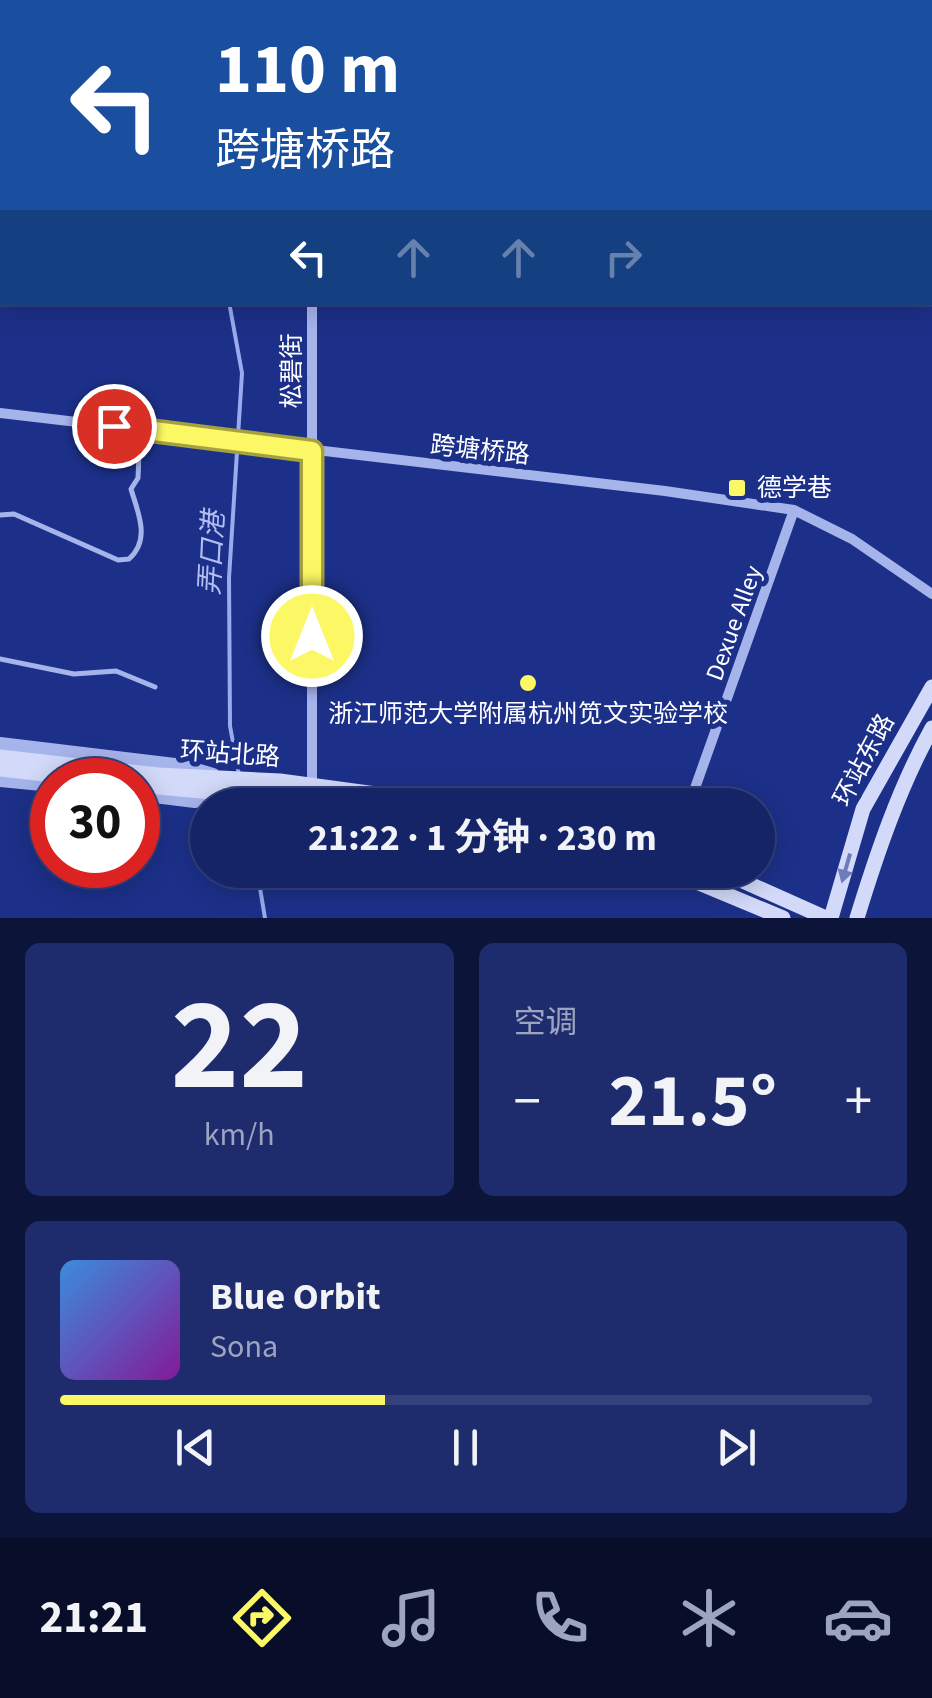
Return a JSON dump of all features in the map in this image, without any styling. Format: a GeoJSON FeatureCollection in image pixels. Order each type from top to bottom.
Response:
{"type":"FeatureCollection","features":[{"type":"Feature","properties":{"kind":"main road","name":"环站东路"},"geometry":{"type":"LineString","coordinates":[[828,918],[863,809],[932,686]]}},
{"type":"Feature","properties":{"kind":"main road","name":"环站东路"},"geometry":{"type":"LineString","coordinates":[[856,918],[907,778],[932,728]]}},
{"type":"Feature","properties":{"kind":"main road","name":"环站北路"},"geometry":{"type":"LineString","coordinates":[[0,757],[158,774],[280,781],[300,788]]}},
{"type":"Feature","properties":{"kind":"main road"},"geometry":{"type":"LineString","coordinates":[[0,768],[30,772]]}},
{"type":"Feature","properties":{"kind":"main road","name":"环站北路"},"geometry":{"type":"LineString","coordinates":[[160,787],[190,790]]}},
{"type":"Feature","properties":{"kind":"main road"},"geometry":{"type":"LineString","coordinates":[[711,888],[783,918]]}},
{"type":"Feature","properties":{"kind":"main road"},"geometry":{"type":"LineString","coordinates":[[759,888],[828,918]]}},
{"type":"Feature","properties":{"kind":"street","name":"松碧街"},"geometry":{"type":"LineString","coordinates":[[312,305],[312,788]]}},
{"type":"Feature","properties":{"kind":"street","name":"跨塘桥路"},"geometry":{"type":"LineString","coordinates":[[0,413],[664,491],[794,510],[852,540],[932,594]]}},
{"type":"Feature","properties":{"kind":"street","name":"Dexue Alley"},"geometry":{"type":"LineString","coordinates":[[695,788],[794,510]]}},
{"type":"Feature","properties":{"kind":"street"},"geometry":{"type":"LineString","coordinates":[[0,744],[183,766],[218,776]]}},
{"type":"Feature","properties":{"kind":"street"},"geometry":{"type":"LineString","coordinates":[[0,780],[30,783]]}},
{"type":"Feature","properties":{"kind":"street"},"geometry":{"type":"LineString","coordinates":[[160,796],[190,799]]}},
{"type":"Feature","properties":{"kind":"lane"},"geometry":{"type":"LineString","coordinates":[[0,515],[14,514],[118,560],[130,558],[142,538],[132,489],[138,478],[140,430]]}},
{"type":"Feature","properties":{"kind":"lane"},"geometry":{"type":"LineString","coordinates":[[0,659],[74,674],[116,670],[155,687]]}},
{"type":"Feature","properties":{"kind":"waterway","name":"弄口港"},"geometry":{"type":"LineString","coordinates":[[230,305],[242,373],[229,578],[230,726],[239,775]]}},
{"type":"Feature","properties":{"kind":"waterway","name":"弄口港"},"geometry":{"type":"LineString","coordinates":[[260,888],[265,918]]}},
{"type":"Feature","properties":{"kind":"place","name":"德学巷"},"geometry":{"type":"Point","coordinates":[737,488]}},
{"type":"Feature","properties":{"kind":"place","name":"浙江师范大学附属杭州笕文实验学校"},"geometry":{"type":"Point","coordinates":[528,683]}},
{"type":"Feature","properties":{"kind":"route"},"geometry":{"type":"LineString","coordinates":[[114,426],[312,451],[312,636]]}}]}
